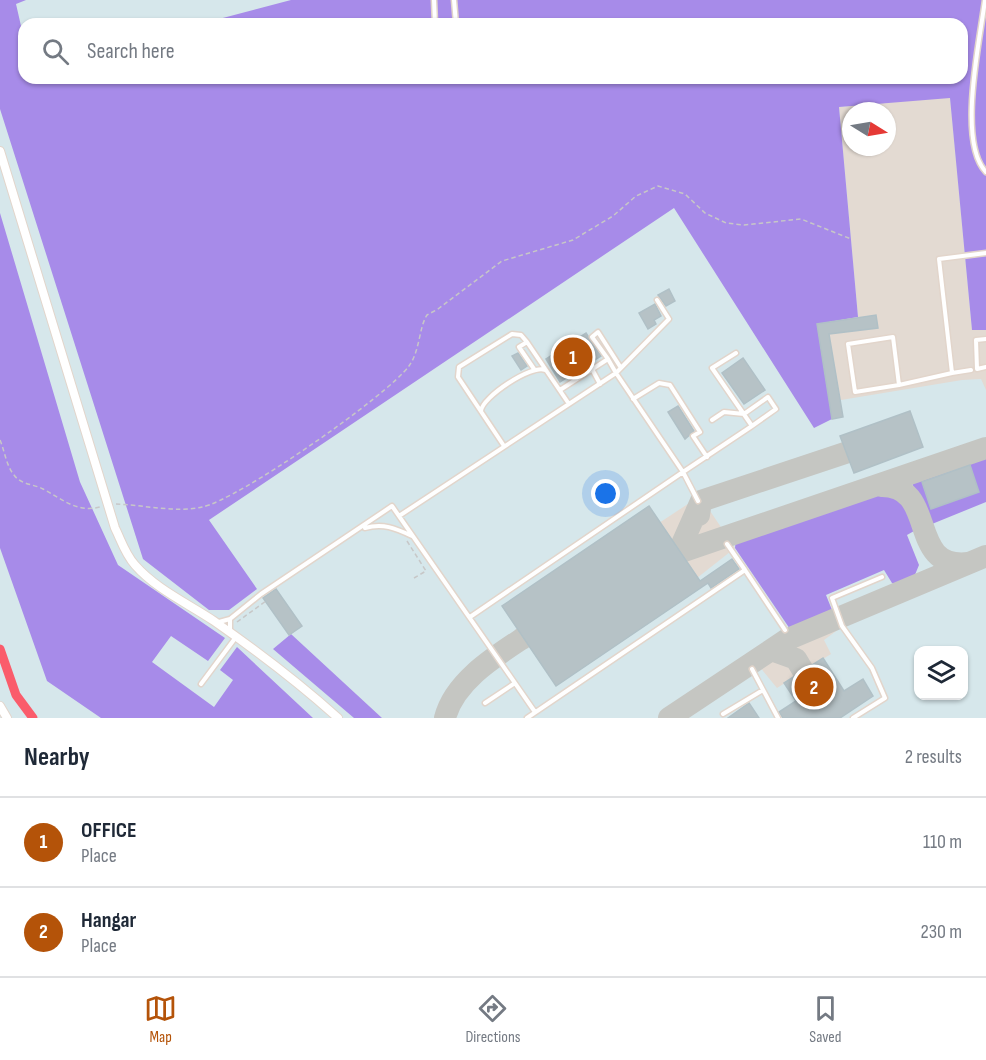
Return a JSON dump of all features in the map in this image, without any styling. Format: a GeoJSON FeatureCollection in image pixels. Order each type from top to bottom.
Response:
{"type":"FeatureCollection","features":[{"type":"Feature","properties":{"kind":"street"},"geometry":{"type":"LineString","coordinates":[[0,151],[115,528],[133,563],[156,584],[232,633],[298,683],[338,718]]}},
{"type":"Feature","properties":{"kind":"street"},"geometry":{"type":"LineString","coordinates":[[0,706],[7,718]]}},
{"type":"Feature","properties":{"kind":"lane"},"geometry":{"type":"LineString","coordinates":[[434,0],[435,18]]}},
{"type":"Feature","properties":{"kind":"lane"},"geometry":{"type":"LineString","coordinates":[[454,0],[456,18]]}},
{"type":"Feature","properties":{"kind":"lane"},"geometry":{"type":"LineString","coordinates":[[985,0],[971,134],[977,157],[986,172]]}},
{"type":"Feature","properties":{"kind":"lane"},"geometry":{"type":"LineString","coordinates":[[952,373],[939,259],[986,253]]}},
{"type":"Feature","properties":{"kind":"lane"},"geometry":{"type":"LineString","coordinates":[[399,516],[616,373],[669,320],[657,300]]}},
{"type":"Feature","properties":{"kind":"lane"},"geometry":{"type":"LineString","coordinates":[[621,368],[598,332],[592,337],[683,472],[698,501]]}},
{"type":"Feature","properties":{"kind":"lane"},"geometry":{"type":"LineString","coordinates":[[504,446],[458,377],[459,367],[512,333],[521,335],[569,404]]}},
{"type":"Feature","properties":{"kind":"lane"},"geometry":{"type":"LineString","coordinates":[[899,385],[893,337],[848,344],[855,392],[899,385],[971,370]]}},
{"type":"Feature","properties":{"kind":"lane"},"geometry":{"type":"LineString","coordinates":[[986,339],[976,340],[977,369],[986,367]]}},
{"type":"Feature","properties":{"kind":"lane"},"geometry":{"type":"LineString","coordinates":[[527,342],[519,347],[534,369]]}},
{"type":"Feature","properties":{"kind":"lane"},"geometry":{"type":"LineString","coordinates":[[736,353],[712,368],[752,426]]}},
{"type":"Feature","properties":{"kind":"lane"},"geometry":{"type":"LineString","coordinates":[[560,390],[608,359]]}},
{"type":"Feature","properties":{"kind":"lane"},"geometry":{"type":"LineString","coordinates":[[480,412],[485,400],[534,369],[546,370]]}},
{"type":"Feature","properties":{"kind":"lane"},"geometry":{"type":"LineString","coordinates":[[592,369],[600,384]]}},
{"type":"Feature","properties":{"kind":"lane"},"geometry":{"type":"LineString","coordinates":[[633,399],[658,384],[670,385],[700,432],[693,436],[706,457]]}},
{"type":"Feature","properties":{"kind":"lane"},"geometry":{"type":"LineString","coordinates":[[470,617],[776,409],[768,397],[744,414],[724,412],[712,420]]}},
{"type":"Feature","properties":{"kind":"lane"},"geometry":{"type":"LineString","coordinates":[[215,622],[231,619],[261,594],[361,529],[392,506],[535,712]]}},
{"type":"Feature","properties":{"kind":"lane"},"geometry":{"type":"LineString","coordinates":[[361,529],[378,525],[394,528],[413,537]]}},
{"type":"Feature","properties":{"kind":"lane"},"geometry":{"type":"LineString","coordinates":[[727,544],[784,630]]}},
{"type":"Feature","properties":{"kind":"lane"},"geometry":{"type":"LineString","coordinates":[[527,718],[745,570]]}},
{"type":"Feature","properties":{"kind":"lane"},"geometry":{"type":"LineString","coordinates":[[853,718],[885,698],[872,668],[842,626],[832,598],[882,577]]}},
{"type":"Feature","properties":{"kind":"lane"},"geometry":{"type":"LineString","coordinates":[[201,684],[232,633],[231,619]]}},
{"type":"Feature","properties":{"kind":"lane"},"geometry":{"type":"LineString","coordinates":[[752,669],[778,718]]}},
{"type":"Feature","properties":{"kind":"lane"},"geometry":{"type":"LineString","coordinates":[[485,703],[515,683]]}},
{"type":"Feature","properties":{"kind":"lane"},"geometry":{"type":"LineString","coordinates":[[723,714],[763,690]]}},
{"type":"Feature","properties":{"kind":"path"},"geometry":{"type":"LineString","coordinates":[[0,440],[10,470],[19,480],[42,488],[62,502],[84,509],[108,505],[198,508],[226,497],[345,421],[394,381],[412,360],[426,315],[438,309],[502,261],[573,240],[613,216],[636,196],[650,189],[658,186],[685,194],[705,213],[726,223],[744,225],[801,219],[851,239]]}},
{"type":"Feature","properties":{"kind":"path"},"geometry":{"type":"LineString","coordinates":[[403,535],[426,571],[414,578]]}},
{"type":"Feature","properties":{"kind":"path"},"geometry":{"type":"LineString","coordinates":[[232,633],[266,601]]}},
{"type":"Feature","properties":{"kind":"shaded area"},"geometry":{"type":"Polygon","coordinates":[[[0,0],[26,0],[16,4],[19,18],[18,84],[968,84],[968,18],[223,18],[291,0],[986,0],[986,330],[972,330],[950,98],[896,102],[842,102],[842,107],[839,107],[842,156],[858,317],[817,324],[832,419],[814,428],[674,208],[209,520],[257,589],[229,610],[209,610],[143,559],[0,109],[0,0]]]}},
{"type":"Feature","properties":{"kind":"shaded area"},"geometry":{"type":"Polygon","coordinates":[[[950,97],[972,330],[986,330],[986,390],[981,379],[962,380],[829,402],[817,324],[858,317],[843,156],[896,156],[894,102],[950,97]]]}},
{"type":"Feature","properties":{"kind":"shaded area"},"geometry":{"type":"Polygon","coordinates":[[[839,107],[842,107],[842,140],[839,107]]]}},
{"type":"Feature","properties":{"kind":"shaded area"},"geometry":{"type":"Polygon","coordinates":[[[0,213],[80,482],[118,565],[225,638],[208,661],[171,636],[152,662],[214,707],[233,680],[220,670],[237,647],[313,718],[101,718],[47,681],[0,548],[0,213]]]}},
{"type":"Feature","properties":{"kind":"shaded area"},"geometry":{"type":"Polygon","coordinates":[[[986,452],[986,502],[932,524],[926,521],[911,480],[986,452]]]}},
{"type":"Feature","properties":{"kind":"shaded area"},"geometry":{"type":"Polygon","coordinates":[[[879,492],[880,494],[886,492],[887,495],[899,494],[909,506],[916,524],[913,527],[914,531],[907,535],[919,565],[912,582],[899,587],[892,583],[884,570],[826,595],[832,610],[829,618],[792,632],[735,548],[736,538],[879,492]]]}},
{"type":"Feature","properties":{"kind":"shaded area"},"geometry":{"type":"Polygon","coordinates":[[[700,496],[735,548],[697,578],[659,523],[700,496]]]}},
{"type":"Feature","properties":{"kind":"shaded area"},"geometry":{"type":"Polygon","coordinates":[[[837,625],[839,629],[824,640],[831,654],[777,688],[759,666],[793,644],[837,625]]]}},
{"type":"Feature","properties":{"kind":"shaded area"},"geometry":{"type":"Polygon","coordinates":[[[291,634],[382,718],[354,718],[273,649],[291,634]]]}},
{"type":"Feature","properties":{"kind":"building"},"geometry":{"type":"Polygon","coordinates":[[[669,289],[675,301],[666,306],[658,295],[669,289]]]}},
{"type":"Feature","properties":{"kind":"building"},"geometry":{"type":"Polygon","coordinates":[[[655,304],[661,316],[654,320],[656,324],[648,329],[639,313],[655,304]]]}},
{"type":"Feature","properties":{"kind":"building"},"geometry":{"type":"Polygon","coordinates":[[[876,315],[878,328],[829,334],[843,417],[832,419],[817,324],[876,315]]]}},
{"type":"Feature","properties":{"kind":"building"},"geometry":{"type":"Polygon","coordinates":[[[586,333],[601,356],[560,382],[546,359],[586,333]]]}},
{"type":"Feature","properties":{"kind":"building"},"geometry":{"type":"Polygon","coordinates":[[[518,353],[527,366],[521,370],[512,356],[518,353]]]}},
{"type":"Feature","properties":{"kind":"building"},"geometry":{"type":"Polygon","coordinates":[[[743,358],[765,390],[744,404],[722,373],[743,358]]]}},
{"type":"Feature","properties":{"kind":"building"},"geometry":{"type":"Polygon","coordinates":[[[678,406],[694,431],[685,439],[668,412],[678,406]]]}},
{"type":"Feature","properties":{"kind":"building"},"geometry":{"type":"Polygon","coordinates":[[[910,411],[923,447],[854,473],[840,436],[910,411]]]}},
{"type":"Feature","properties":{"kind":"building"},"geometry":{"type":"Polygon","coordinates":[[[970,465],[979,492],[931,509],[922,482],[970,465]]]}},
{"type":"Feature","properties":{"kind":"building"},"geometry":{"type":"Polygon","coordinates":[[[649,506],[700,581],[732,559],[739,569],[711,588],[708,583],[556,686],[502,606],[649,506]]]}},
{"type":"Feature","properties":{"kind":"building"},"geometry":{"type":"Polygon","coordinates":[[[276,589],[302,626],[289,635],[263,598],[276,589]]]}},
{"type":"Feature","properties":{"kind":"building"},"geometry":{"type":"Polygon","coordinates":[[[823,658],[844,691],[863,679],[873,696],[840,718],[783,718],[779,712],[796,701],[784,683],[823,658]]]}},
{"type":"Feature","properties":{"kind":"building"},"geometry":{"type":"Polygon","coordinates":[[[749,703],[759,718],[728,718],[749,703]]]}},
{"type":"Feature","properties":{"kind":"waterway"},"geometry":{"type":"LineString","coordinates":[[0,649],[16,695],[33,718]]}},
{"type":"Feature","properties":{"kind":"taxiway"},"geometry":{"type":"LineString","coordinates":[[701,501],[678,553],[986,448]]}},
{"type":"Feature","properties":{"kind":"taxiway"},"geometry":{"type":"LineString","coordinates":[[699,515],[701,501],[845,453]]}},
{"type":"Feature","properties":{"kind":"taxiway"},"geometry":{"type":"LineString","coordinates":[[881,486],[899,489],[910,499],[936,554],[949,562],[968,563]]}},
{"type":"Feature","properties":{"kind":"taxiway"},"geometry":{"type":"LineString","coordinates":[[669,718],[786,640],[986,556]]}},
{"type":"Feature","properties":{"kind":"taxiway"},"geometry":{"type":"LineString","coordinates":[[445,718],[450,705],[466,682],[488,662],[523,638]]}},
{"type":"Feature","properties":{"kind":"taxiway"},"geometry":{"type":"LineString","coordinates":[[771,650],[796,659],[805,674]]}},
{"type":"Feature","properties":{"kind":"place","name":"OFFICE"},"geometry":{"type":"Point","coordinates":[573,357]}},
{"type":"Feature","properties":{"kind":"place","name":"Hangar"},"geometry":{"type":"Point","coordinates":[814,687]}}]}
